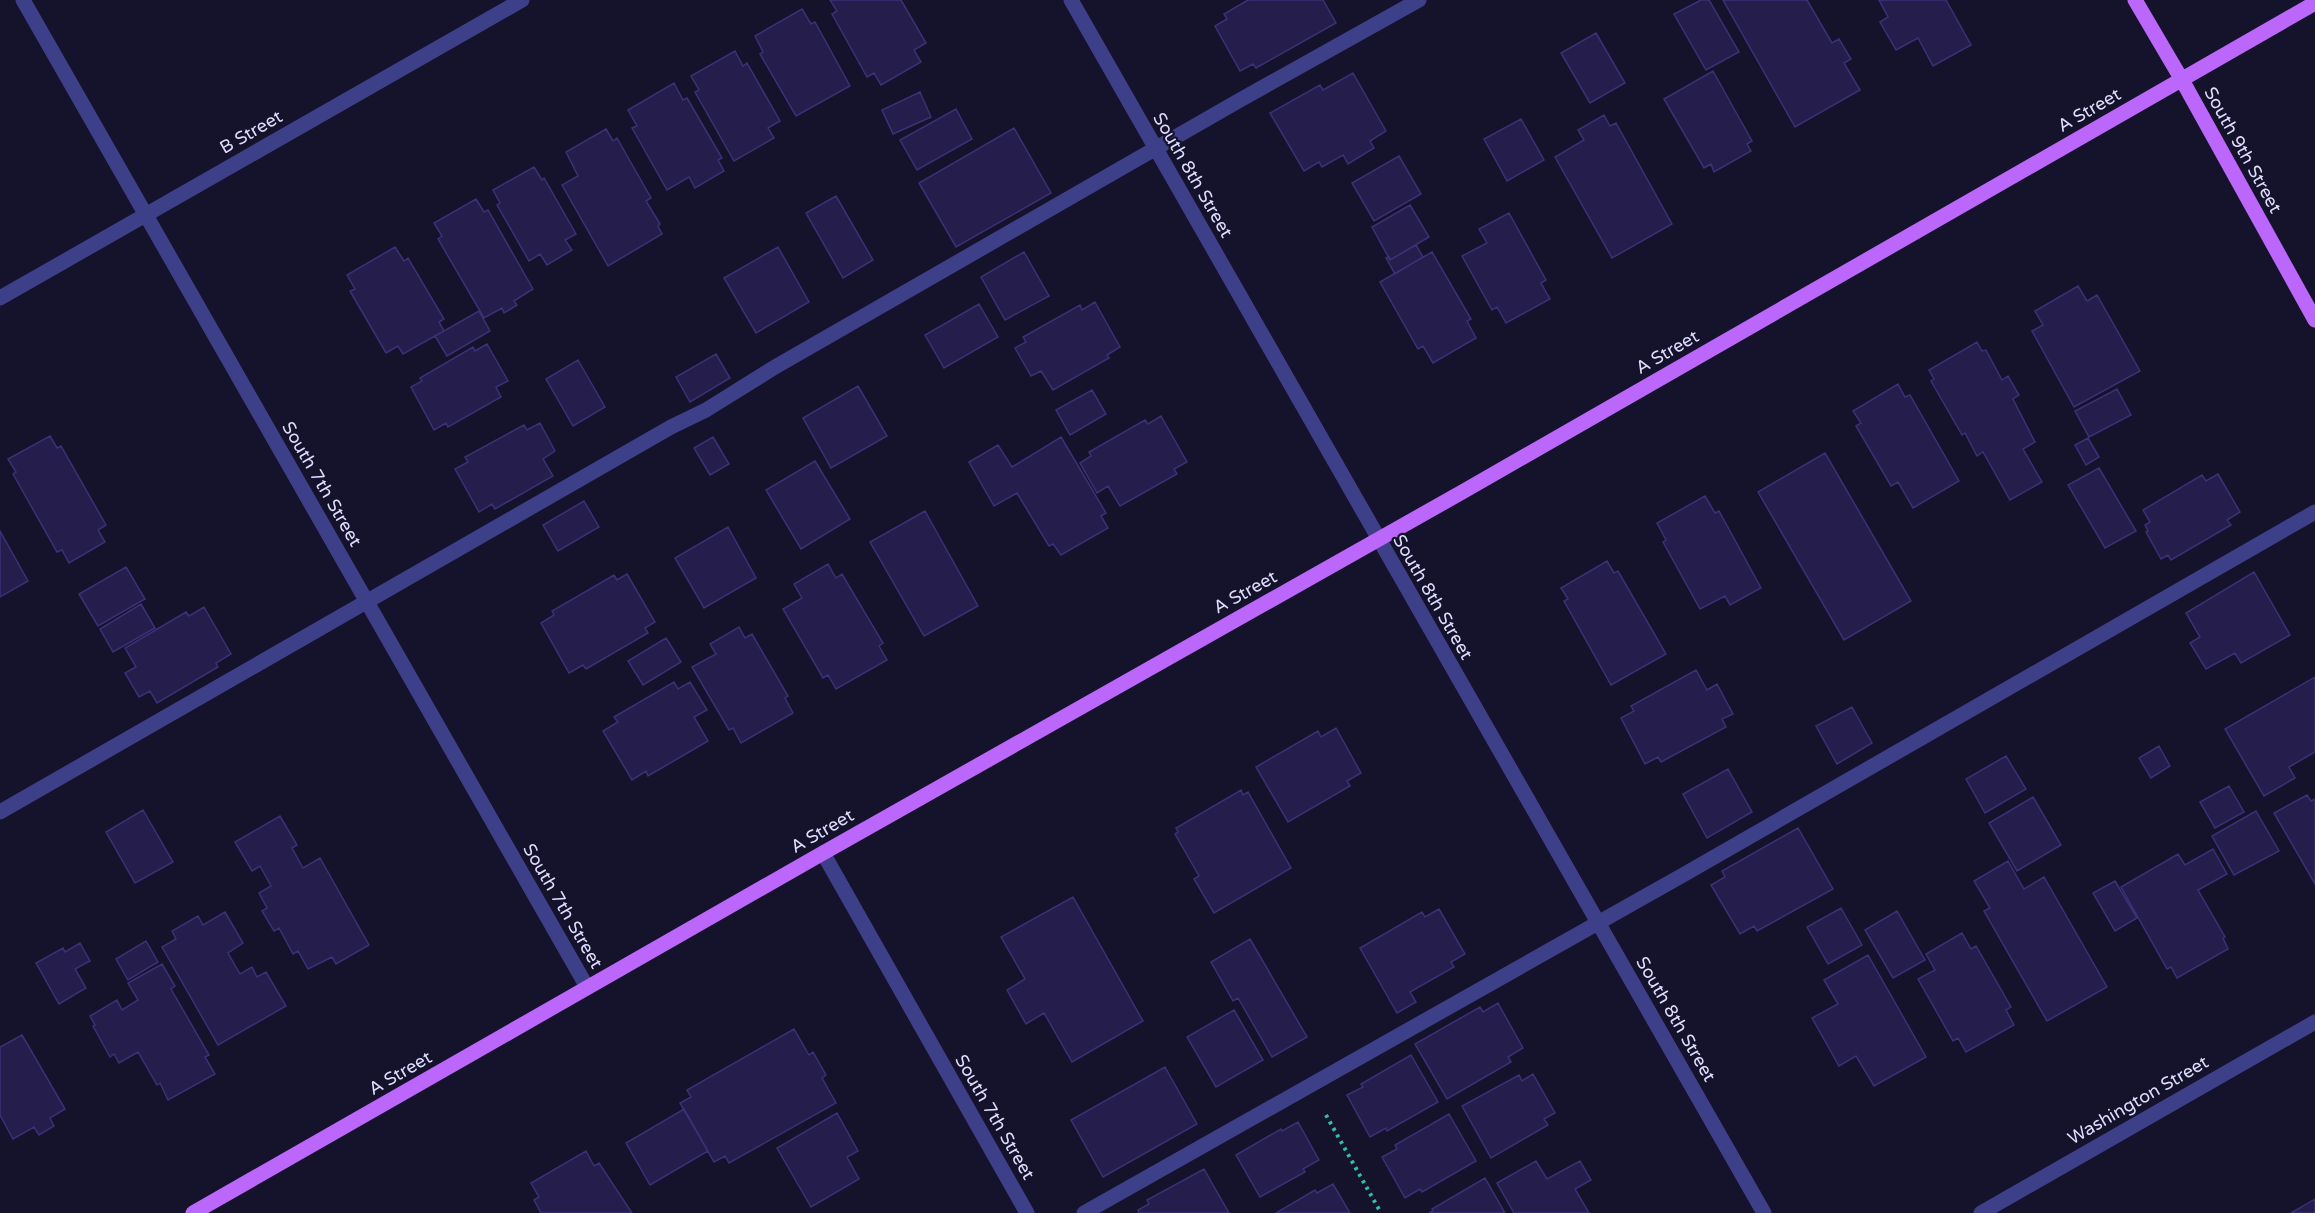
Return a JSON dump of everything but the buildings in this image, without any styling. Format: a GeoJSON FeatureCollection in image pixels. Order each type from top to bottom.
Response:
{"type":"FeatureCollection","features":[{"type":"Feature","properties":{"kind":"main road","name":"South 9th Street"},"geometry":{"type":"LineString","coordinates":[[2134,0],[2182,80],[2315,320]]}},
{"type":"Feature","properties":{"kind":"main road","name":"A Street"},"geometry":{"type":"LineString","coordinates":[[193,1213],[1377,540],[2315,3]]}},
{"type":"Feature","properties":{"kind":"street","name":"South 7th Street"},"geometry":{"type":"LineString","coordinates":[[23,0],[587,987]]}},
{"type":"Feature","properties":{"kind":"street","name":"B Street"},"geometry":{"type":"LineString","coordinates":[[0,298],[522,0]]}},
{"type":"Feature","properties":{"kind":"street","name":"South 8th Street"},"geometry":{"type":"LineString","coordinates":[[1071,0],[1377,540],[1764,1213]]}},
{"type":"Feature","properties":{"kind":"street"},"geometry":{"type":"LineString","coordinates":[[0,812],[257,666],[366,600],[706,410],[785,361],[1419,0]]}},
{"type":"Feature","properties":{"kind":"street"},"geometry":{"type":"LineString","coordinates":[[1084,1213],[1683,875],[2315,512]]}},
{"type":"Feature","properties":{"kind":"street","name":"South 7th Street"},"geometry":{"type":"LineString","coordinates":[[823,853],[1027,1213]]}},
{"type":"Feature","properties":{"kind":"street","name":"Washington Street"},"geometry":{"type":"LineString","coordinates":[[1981,1213],[2315,1022]]}},
{"type":"Feature","properties":{"kind":"path"},"geometry":{"type":"LineString","coordinates":[[1309,1085],[1381,1213]]}}]}
